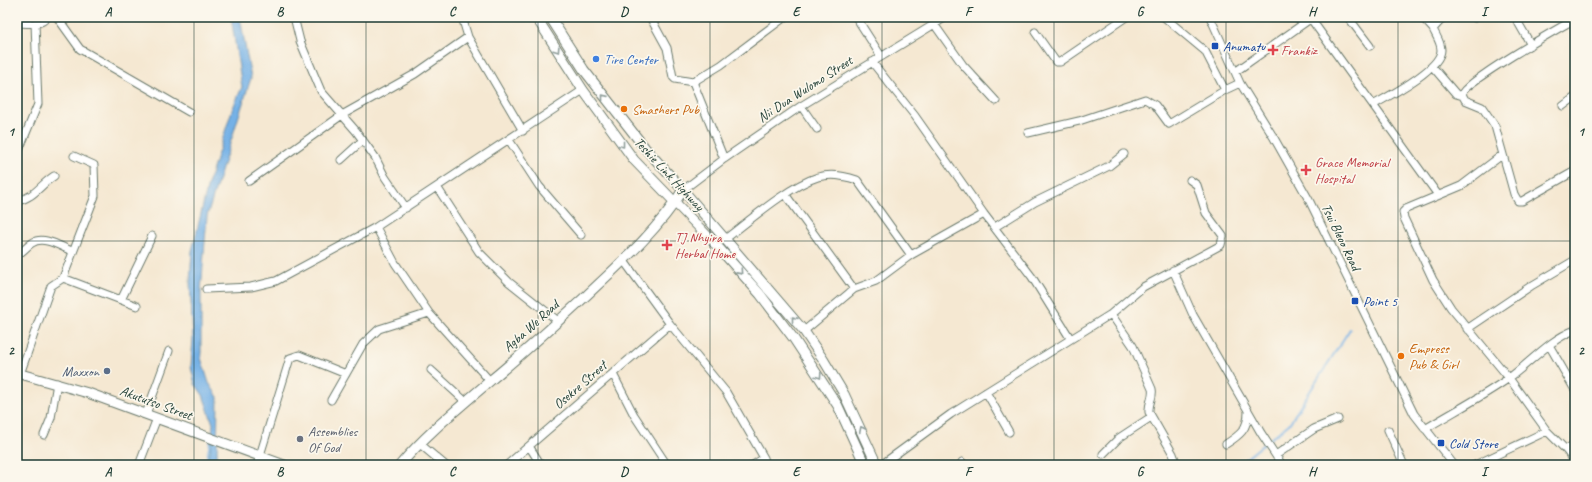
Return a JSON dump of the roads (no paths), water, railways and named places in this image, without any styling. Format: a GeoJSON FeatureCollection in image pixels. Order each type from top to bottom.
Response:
{"type":"FeatureCollection","features":[{"type":"Feature","properties":{"kind":"main road","name":"Teshie Link Highway"},"geometry":{"type":"LineString","coordinates":[[536,17],[583,90],[634,160],[760,294],[794,338],[838,406],[865,465]]}},
{"type":"Feature","properties":{"kind":"main road","name":"Teshie Link Highway"},"geometry":{"type":"LineString","coordinates":[[550,17],[596,87],[652,157],[683,190],[724,240],[777,298],[804,331],[844,394],[877,465]]}},
{"type":"Feature","properties":{"kind":"main road","name":"Agba We Road"},"geometry":{"type":"LineString","coordinates":[[400,465],[466,401],[624,261],[675,203],[683,190]]}},
{"type":"Feature","properties":{"kind":"main road","name":"Akututso Street"},"geometry":{"type":"LineString","coordinates":[[18,373],[57,383],[196,432],[231,446],[259,461],[284,465]]}},
{"type":"Feature","properties":{"kind":"street"},"geometry":{"type":"LineString","coordinates":[[17,23],[34,23],[44,21],[47,17]]}},
{"type":"Feature","properties":{"kind":"street"},"geometry":{"type":"LineString","coordinates":[[57,17],[80,49],[188,112]]}},
{"type":"Feature","properties":{"kind":"street"},"geometry":{"type":"LineString","coordinates":[[294,17],[305,55],[321,91],[375,157],[385,177],[406,208]]}},
{"type":"Feature","properties":{"kind":"street"},"geometry":{"type":"LineString","coordinates":[[462,17],[468,37],[523,131]]}},
{"type":"Feature","properties":{"kind":"street"},"geometry":{"type":"LineString","coordinates":[[650,17],[667,48],[673,77],[675,79],[693,82],[721,65],[785,17]]}},
{"type":"Feature","properties":{"kind":"street"},"geometry":{"type":"LineString","coordinates":[[856,17],[881,56]]}},
{"type":"Feature","properties":{"kind":"street","name":"Nii Dua Wulomo Street"},"geometry":{"type":"LineString","coordinates":[[683,190],[724,159],[801,106],[946,17]]}},
{"type":"Feature","properties":{"kind":"street"},"geometry":{"type":"LineString","coordinates":[[1035,32],[1056,62],[1060,62],[1126,17]]}},
{"type":"Feature","properties":{"kind":"street"},"geometry":{"type":"LineString","coordinates":[[1164,17],[1205,51],[1225,90]]}},
{"type":"Feature","properties":{"kind":"street","name":"Tsui Bleoo Road"},"geometry":{"type":"LineString","coordinates":[[1210,17],[1240,83],[1298,179],[1414,414],[1454,465]]}},
{"type":"Feature","properties":{"kind":"street"},"geometry":{"type":"LineString","coordinates":[[1348,17],[1370,46]]}},
{"type":"Feature","properties":{"kind":"street"},"geometry":{"type":"LineString","coordinates":[[1373,105],[1404,87],[1432,66],[1439,58],[1441,51],[1440,44],[1433,30],[1422,17]]}},
{"type":"Feature","properties":{"kind":"street"},"geometry":{"type":"LineString","coordinates":[[1433,30],[1444,17]]}},
{"type":"Feature","properties":{"kind":"street"},"geometry":{"type":"LineString","coordinates":[[1515,17],[1531,45]]}},
{"type":"Feature","properties":{"kind":"street"},"geometry":{"type":"LineString","coordinates":[[1235,72],[1312,18],[1438,195]]}},
{"type":"Feature","properties":{"kind":"street"},"geometry":{"type":"LineString","coordinates":[[1575,19],[1531,45],[1462,91],[1465,100],[1479,105],[1493,121],[1514,194],[1518,201],[1522,201],[1575,172]]}},
{"type":"Feature","properties":{"kind":"street"},"geometry":{"type":"LineString","coordinates":[[17,155],[38,104],[34,23]]}},
{"type":"Feature","properties":{"kind":"street"},"geometry":{"type":"LineString","coordinates":[[934,24],[963,65],[996,101]]}},
{"type":"Feature","properties":{"kind":"street"},"geometry":{"type":"LineString","coordinates":[[248,181],[342,116],[415,74],[468,37]]}},
{"type":"Feature","properties":{"kind":"street"},"geometry":{"type":"LineString","coordinates":[[872,62],[915,116],[984,214],[1032,277],[1070,338]]}},
{"type":"Feature","properties":{"kind":"street"},"geometry":{"type":"LineString","coordinates":[[1432,66],[1456,94],[1463,96]]}},
{"type":"Feature","properties":{"kind":"street"},"geometry":{"type":"LineString","coordinates":[[693,82],[724,159]]}},
{"type":"Feature","properties":{"kind":"street"},"geometry":{"type":"LineString","coordinates":[[1028,133],[1079,121],[1145,99],[1155,105],[1169,124],[1225,90],[1240,83]]}},
{"type":"Feature","properties":{"kind":"street"},"geometry":{"type":"LineString","coordinates":[[206,289],[251,287],[276,281],[376,227],[583,90]]}},
{"type":"Feature","properties":{"kind":"street"},"geometry":{"type":"LineString","coordinates":[[1563,106],[1575,97]]}},
{"type":"Feature","properties":{"kind":"street"},"geometry":{"type":"LineString","coordinates":[[801,106],[817,129]]}},
{"type":"Feature","properties":{"kind":"street"},"geometry":{"type":"LineString","coordinates":[[341,160],[362,140]]}},
{"type":"Feature","properties":{"kind":"street"},"geometry":{"type":"LineString","coordinates":[[509,140],[539,186],[581,235]]}},
{"type":"Feature","properties":{"kind":"street"},"geometry":{"type":"LineString","coordinates":[[995,227],[1035,202],[1109,166],[1124,154]]}},
{"type":"Feature","properties":{"kind":"street"},"geometry":{"type":"LineString","coordinates":[[1502,155],[1461,186],[1449,193],[1438,195],[1406,209],[1403,212],[1404,218],[1433,280],[1451,308],[1509,378],[1547,430],[1575,462]]}},
{"type":"Feature","properties":{"kind":"street"},"geometry":{"type":"LineString","coordinates":[[18,373],[51,286],[63,278],[94,196],[94,165],[74,156]]}},
{"type":"Feature","properties":{"kind":"street"},"geometry":{"type":"LineString","coordinates":[[724,240],[785,194],[818,177],[833,175],[846,176],[857,180],[911,255]]}},
{"type":"Feature","properties":{"kind":"street"},"geometry":{"type":"LineString","coordinates":[[17,201],[32,197],[46,181],[54,176]]}},
{"type":"Feature","properties":{"kind":"street"},"geometry":{"type":"LineString","coordinates":[[881,465],[951,414],[1070,338],[1111,314],[1135,293],[1173,270],[1221,245],[1222,236],[1204,209],[1197,184],[1190,180]]}},
{"type":"Feature","properties":{"kind":"street"},"geometry":{"type":"LineString","coordinates":[[437,187],[480,252],[509,282],[558,321]]}},
{"type":"Feature","properties":{"kind":"street"},"geometry":{"type":"LineString","coordinates":[[785,194],[854,289]]}},
{"type":"Feature","properties":{"kind":"street"},"geometry":{"type":"LineString","coordinates":[[804,331],[854,289],[876,281],[911,255],[984,214]]}},
{"type":"Feature","properties":{"kind":"street"},"geometry":{"type":"LineString","coordinates":[[376,227],[395,263],[429,313],[490,381]]}},
{"type":"Feature","properties":{"kind":"street"},"geometry":{"type":"LineString","coordinates":[[121,300],[152,236]]}},
{"type":"Feature","properties":{"kind":"street"},"geometry":{"type":"LineString","coordinates":[[17,255],[39,240],[47,241],[72,252]]}},
{"type":"Feature","properties":{"kind":"street"},"geometry":{"type":"LineString","coordinates":[[1467,329],[1531,286],[1575,260]]}},
{"type":"Feature","properties":{"kind":"street"},"geometry":{"type":"LineString","coordinates":[[624,261],[670,324],[726,392],[765,461],[753,465]]}},
{"type":"Feature","properties":{"kind":"street"},"geometry":{"type":"LineString","coordinates":[[1173,270],[1193,315],[1261,433],[1275,452],[1282,465]]}},
{"type":"Feature","properties":{"kind":"street"},"geometry":{"type":"LineString","coordinates":[[63,278],[137,306]]}},
{"type":"Feature","properties":{"kind":"street"},"geometry":{"type":"LineString","coordinates":[[331,400],[363,344],[380,329],[429,313]]}},
{"type":"Feature","properties":{"kind":"street"},"geometry":{"type":"LineString","coordinates":[[1111,314],[1133,346],[1152,389],[1153,397],[1148,406],[1151,417],[1173,454],[1177,465]]}},
{"type":"Feature","properties":{"kind":"street","name":"Osekre Street"},"geometry":{"type":"LineString","coordinates":[[507,465],[670,324]]}},
{"type":"Feature","properties":{"kind":"street"},"geometry":{"type":"LineString","coordinates":[[1426,429],[1509,378],[1564,334],[1575,330]]}},
{"type":"Feature","properties":{"kind":"street"},"geometry":{"type":"LineString","coordinates":[[1549,345],[1575,390]]}},
{"type":"Feature","properties":{"kind":"street"},"geometry":{"type":"LineString","coordinates":[[146,414],[169,351]]}},
{"type":"Feature","properties":{"kind":"street"},"geometry":{"type":"LineString","coordinates":[[259,461],[290,358],[299,355],[346,374]]}},
{"type":"Feature","properties":{"kind":"street"},"geometry":{"type":"LineString","coordinates":[[431,370],[466,401]]}},
{"type":"Feature","properties":{"kind":"street"},"geometry":{"type":"LineString","coordinates":[[613,374],[634,415],[667,465]]}},
{"type":"Feature","properties":{"kind":"street"},"geometry":{"type":"LineString","coordinates":[[44,435],[51,418],[57,383]]}},
{"type":"Feature","properties":{"kind":"street"},"geometry":{"type":"LineString","coordinates":[[986,392],[1009,432]]}},
{"type":"Feature","properties":{"kind":"street"},"geometry":{"type":"LineString","coordinates":[[1226,444],[1241,434],[1245,428],[1248,421],[1248,410]]}},
{"type":"Feature","properties":{"kind":"street"},"geometry":{"type":"LineString","coordinates":[[1102,454],[1119,438],[1151,417]]}},
{"type":"Feature","properties":{"kind":"street"},"geometry":{"type":"LineString","coordinates":[[139,465],[157,418]]}},
{"type":"Feature","properties":{"kind":"street"},"geometry":{"type":"LineString","coordinates":[[1275,452],[1314,429],[1338,420]]}},
{"type":"Feature","properties":{"kind":"street"},"geometry":{"type":"LineString","coordinates":[[1388,430],[1404,465]]}},
{"type":"Feature","properties":{"kind":"street"},"geometry":{"type":"LineString","coordinates":[[1475,465],[1547,430]]}},
{"type":"Feature","properties":{"kind":"street"},"geometry":{"type":"LineString","coordinates":[[420,444],[445,465]]}},
{"type":"Feature","properties":{"kind":"street"},"geometry":{"type":"LineString","coordinates":[[1566,450],[1575,444]]}},
{"type":"Feature","properties":{"kind":"street"},"geometry":{"type":"LineString","coordinates":[[529,446],[541,465]]}},
{"type":"Feature","properties":{"kind":"water"},"geometry":{"type":"Polygon","coordinates":[[[231,17],[240,17],[251,78],[207,216],[201,291],[201,358],[209,383],[218,397],[217,458],[215,465],[205,465],[210,452],[213,424],[203,395],[195,384],[191,367],[193,339],[190,283],[192,251],[208,184],[232,110],[242,87],[231,17]]]}},
{"type":"Feature","properties":{"kind":"waterway"},"geometry":{"type":"LineString","coordinates":[[1269,440],[1289,424],[1350,329]]}},
{"type":"Feature","properties":{"kind":"waterway"},"geometry":{"type":"LineString","coordinates":[[206,465],[210,442]]}},
{"type":"Feature","properties":{"kind":"waterway"},"geometry":{"type":"LineString","coordinates":[[1238,465],[1265,443]]}},
{"type":"Feature","properties":{"kind":"place","name":"Anumatu"},"geometry":{"type":"Point","coordinates":[1215,46]}},
{"type":"Feature","properties":{"kind":"place","name":"Frankiz"},"geometry":{"type":"Point","coordinates":[1273,50]}},
{"type":"Feature","properties":{"kind":"place","name":"Tire Center"},"geometry":{"type":"Point","coordinates":[596,59]}},
{"type":"Feature","properties":{"kind":"place","name":"Smashers Pub"},"geometry":{"type":"Point","coordinates":[624,109]}},
{"type":"Feature","properties":{"kind":"place","name":"Grace Memorial Hospital"},"geometry":{"type":"Point","coordinates":[1306,170]}},
{"type":"Feature","properties":{"kind":"place","name":"TJ Nhyira Herbal Home"},"geometry":{"type":"Point","coordinates":[667,245]}},
{"type":"Feature","properties":{"kind":"place","name":"Point 5"},"geometry":{"type":"Point","coordinates":[1355,301]}},
{"type":"Feature","properties":{"kind":"place","name":"Empress Pub & Girl"},"geometry":{"type":"Point","coordinates":[1401,356]}},
{"type":"Feature","properties":{"kind":"place","name":"Maxxon"},"geometry":{"type":"Point","coordinates":[107,371]}},
{"type":"Feature","properties":{"kind":"place","name":"Assemblies Of God"},"geometry":{"type":"Point","coordinates":[300,439]}},
{"type":"Feature","properties":{"kind":"place","name":"Cold Store"},"geometry":{"type":"Point","coordinates":[1441,443]}}]}
